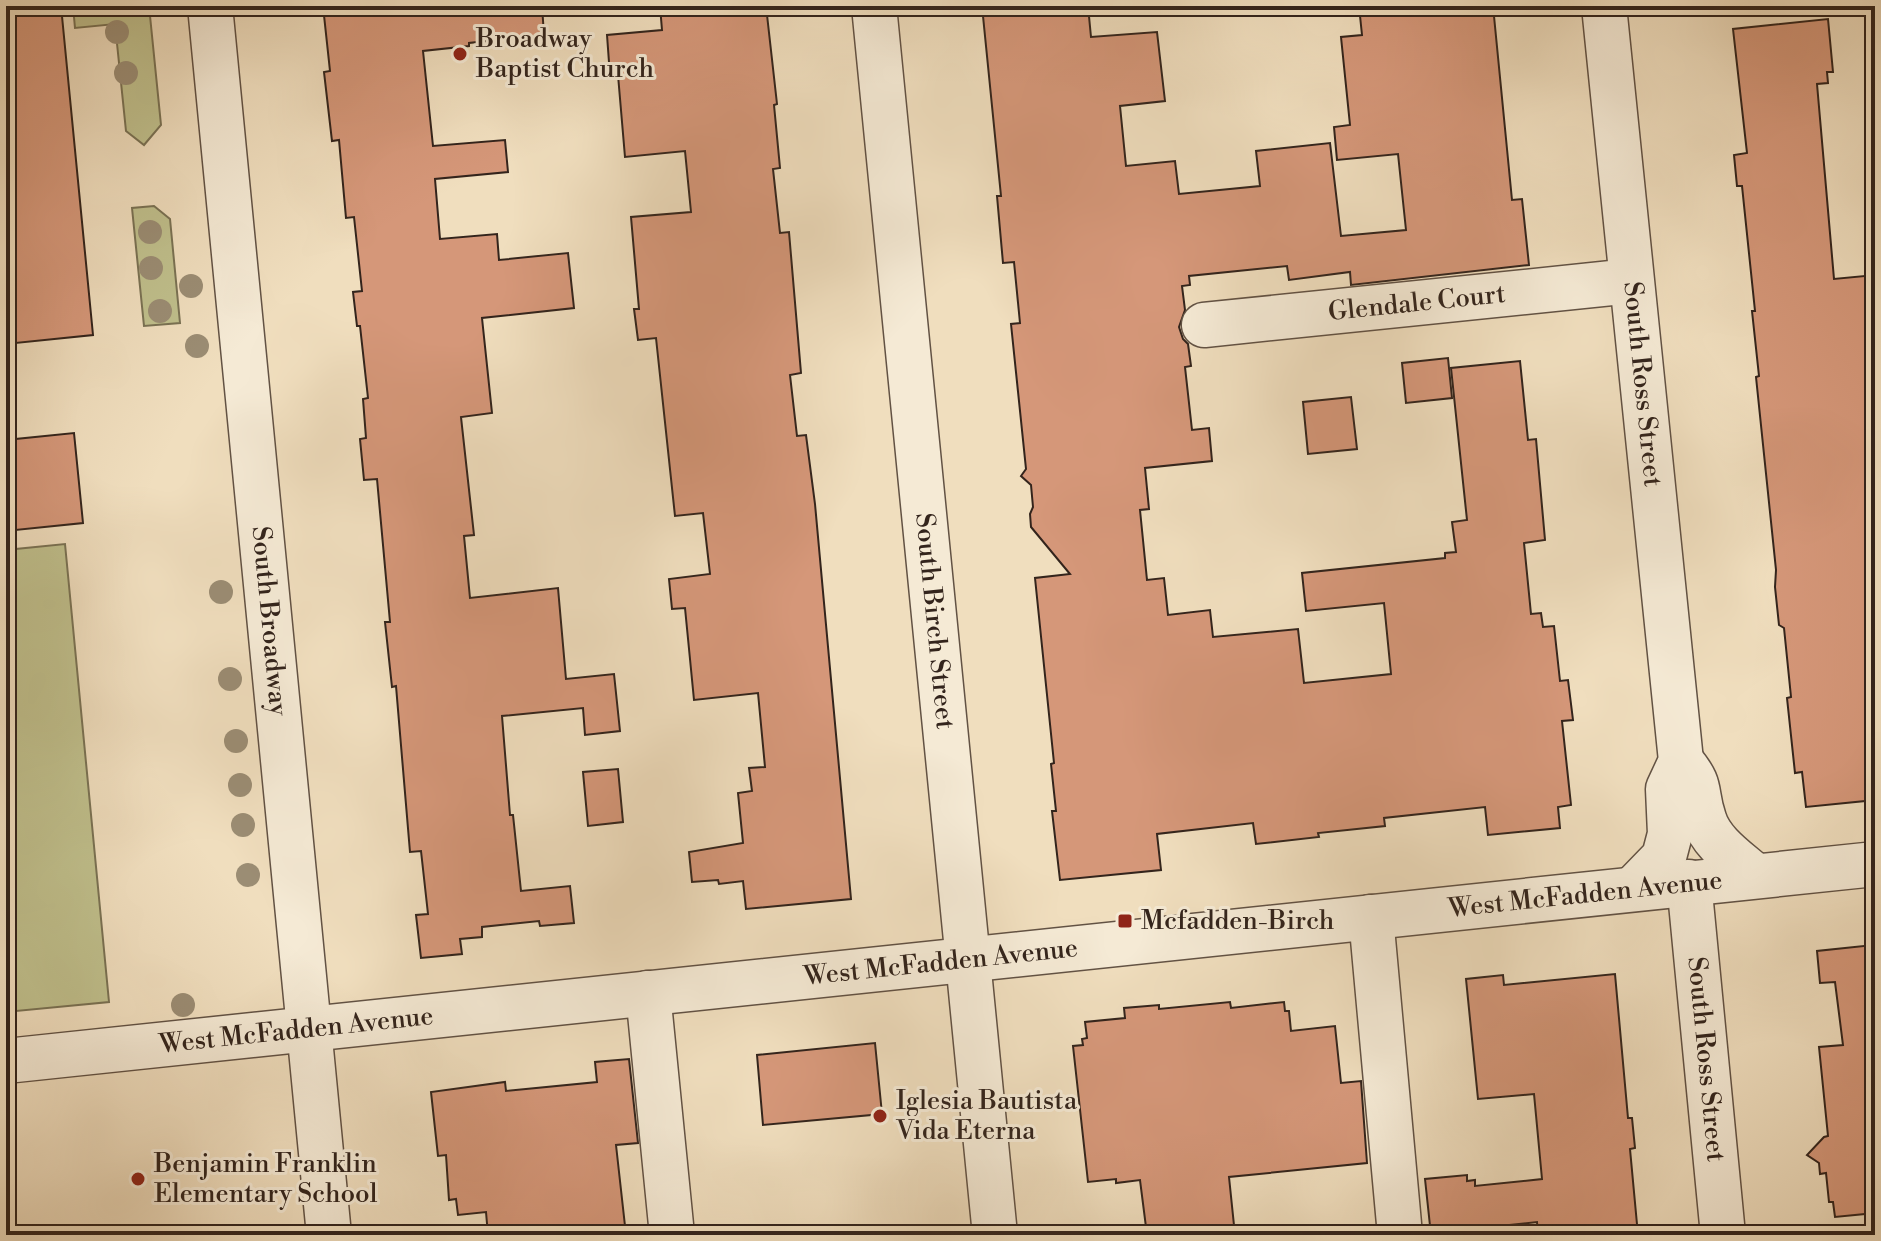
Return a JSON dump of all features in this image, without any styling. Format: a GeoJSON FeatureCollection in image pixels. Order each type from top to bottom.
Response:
{"type":"FeatureCollection","features":[{"type":"Feature","properties":{"kind":"street","name":"South Broadway"},"geometry":{"type":"LineString","coordinates":[[210,6],[329,1235]]}},
{"type":"Feature","properties":{"kind":"street","name":"South Birch Street"},"geometry":{"type":"LineString","coordinates":[[874,6],[995,1235]]}},
{"type":"Feature","properties":{"kind":"street","name":"South Ross Street"},"geometry":{"type":"LineString","coordinates":[[1604,6],[1681,761],[1668,789],[1670,834],[1664,857],[1633,889]]}},
{"type":"Feature","properties":{"kind":"street","name":"Glendale Court"},"geometry":{"type":"LineString","coordinates":[[1204,325],[1631,281]]}},
{"type":"Feature","properties":{"kind":"street","name":"South Ross Street"},"geometry":{"type":"LineString","coordinates":[[1681,761],[1697,779],[1704,819],[1711,835],[1755,876]]}},
{"type":"Feature","properties":{"kind":"street","name":"West McFadden Avenue"},"geometry":{"type":"LineString","coordinates":[[6,1061],[1875,864]]}},
{"type":"Feature","properties":{"kind":"street","name":"South Ross Street"},"geometry":{"type":"LineString","coordinates":[[1689,882],[1723,1235]]}},
{"type":"Feature","properties":{"kind":"street"},"geometry":{"type":"LineString","coordinates":[[1371,917],[1400,1235]]}},
{"type":"Feature","properties":{"kind":"street"},"geometry":{"type":"LineString","coordinates":[[648,993],[672,1235]]}},
{"type":"Feature","properties":{"kind":"green space"},"geometry":{"type":"Polygon","coordinates":[[[73,6],[149,6],[161,125],[144,145],[126,131],[115,24],[75,28],[73,6]]]}},
{"type":"Feature","properties":{"kind":"green space"},"geometry":{"type":"Polygon","coordinates":[[[154,206],[170,219],[180,323],[144,326],[132,208],[154,206]]]}},
{"type":"Feature","properties":{"kind":"green space"},"geometry":{"type":"Polygon","coordinates":[[[65,544],[109,1002],[6,1012],[6,550],[65,544]]]}},
{"type":"Feature","properties":{"kind":"building"},"geometry":{"type":"Polygon","coordinates":[[[6,6],[61,6],[93,335],[6,344],[6,6]]]}},
{"type":"Feature","properties":{"kind":"building"},"geometry":{"type":"Polygon","coordinates":[[[323,6],[542,6],[544,35],[423,51],[433,146],[505,140],[508,172],[435,179],[440,239],[497,234],[499,260],[568,253],[574,308],[482,318],[492,413],[461,417],[474,535],[464,536],[470,598],[558,588],[566,679],[614,674],[620,731],[585,735],[583,708],[502,716],[510,815],[513,815],[521,891],[570,886],[574,923],[540,926],[539,921],[482,927],[482,937],[460,939],[462,954],[421,958],[416,915],[428,914],[421,851],[410,852],[396,686],[392,687],[385,622],[390,622],[377,479],[364,480],[360,439],[366,438],[363,399],[368,398],[353,292],[362,291],[354,217],[346,218],[339,140],[332,141],[324,72],[330,71],[323,6]]]}},
{"type":"Feature","properties":{"kind":"building"},"geometry":{"type":"Polygon","coordinates":[[[660,6],[766,6],[777,104],[774,105],[780,168],[773,169],[780,233],[789,232],[801,373],[790,375],[797,436],[806,435],[815,504],[851,899],[746,909],[743,881],[719,884],[718,880],[692,882],[689,852],[743,843],[738,793],[752,791],[749,768],[765,767],[758,693],[694,700],[685,608],[672,609],[669,579],[710,574],[703,513],[675,516],[656,338],[638,340],[634,309],[639,309],[631,217],[691,212],[685,151],[625,157],[618,75],[610,76],[607,35],[662,30],[660,6]]]}},
{"type":"Feature","properties":{"kind":"building"},"geometry":{"type":"Polygon","coordinates":[[[982,6],[1088,6],[1091,37],[1157,32],[1165,101],[1120,106],[1126,166],[1175,161],[1179,194],[1260,186],[1256,151],[1330,143],[1341,236],[1406,230],[1398,154],[1337,160],[1334,127],[1350,125],[1341,37],[1362,35],[1359,6],[1493,6],[1512,200],[1522,199],[1529,265],[1351,285],[1350,272],[1289,280],[1287,266],[1189,276],[1190,285],[1182,286],[1185,310],[1179,327],[1188,344],[1191,366],[1185,367],[1192,430],[1209,428],[1212,461],[1145,468],[1149,509],[1140,510],[1147,580],[1164,578],[1168,615],[1210,610],[1213,637],[1298,629],[1304,683],[1391,674],[1384,603],[1306,611],[1302,573],[1445,558],[1445,553],[1456,552],[1452,522],[1467,520],[1451,368],[1520,361],[1528,440],[1536,439],[1545,540],[1524,543],[1531,614],[1541,613],[1543,627],[1554,626],[1560,681],[1568,680],[1573,720],[1562,721],[1571,805],[1558,807],[1560,828],[1488,835],[1485,807],[1384,818],[1385,826],[1256,844],[1253,823],[1157,834],[1161,870],[1060,880],[1052,811],[1056,811],[1051,764],[1054,763],[1035,578],[1070,574],[1031,527],[1031,485],[1021,476],[1026,469],[1011,324],[1020,323],[1014,262],[1003,263],[997,196],[1001,196],[982,6]]]}},
{"type":"Feature","properties":{"kind":"building"},"geometry":{"type":"Polygon","coordinates":[[[1828,19],[1833,72],[1827,72],[1828,83],[1817,84],[1834,279],[1875,275],[1875,800],[1806,807],[1802,772],[1795,773],[1787,698],[1791,697],[1784,628],[1779,625],[1756,377],[1759,376],[1752,311],[1755,311],[1742,186],[1737,186],[1734,155],[1747,153],[1733,29],[1828,19]]]}},
{"type":"Feature","properties":{"kind":"building"},"geometry":{"type":"Polygon","coordinates":[[[1448,358],[1452,398],[1406,403],[1402,363],[1448,358]]]}},
{"type":"Feature","properties":{"kind":"building"},"geometry":{"type":"Polygon","coordinates":[[[1351,397],[1357,449],[1308,454],[1303,402],[1351,397]]]}},
{"type":"Feature","properties":{"kind":"building"},"geometry":{"type":"Polygon","coordinates":[[[74,433],[83,523],[6,531],[6,440],[74,433]]]}},
{"type":"Feature","properties":{"kind":"building"},"geometry":{"type":"Polygon","coordinates":[[[618,769],[623,822],[588,826],[583,772],[618,769]]]}},
{"type":"Feature","properties":{"kind":"building"},"geometry":{"type":"Polygon","coordinates":[[[1873,945],[1875,1109],[1870,1110],[1875,1157],[1875,1213],[1835,1217],[1833,1202],[1829,1202],[1826,1173],[1820,1174],[1819,1163],[1807,1155],[1828,1136],[1819,1047],[1843,1045],[1835,982],[1820,983],[1817,951],[1873,945]]]}},
{"type":"Feature","properties":{"kind":"building"},"geometry":{"type":"Polygon","coordinates":[[[1615,974],[1628,1118],[1632,1118],[1635,1148],[1630,1149],[1638,1235],[1538,1235],[1537,1222],[1472,1229],[1473,1235],[1431,1235],[1425,1179],[1467,1175],[1467,1181],[1475,1180],[1475,1186],[1542,1179],[1534,1094],[1478,1099],[1466,979],[1503,975],[1504,985],[1615,974]]]}},
{"type":"Feature","properties":{"kind":"building"},"geometry":{"type":"Polygon","coordinates":[[[1230,1002],[1231,1008],[1284,1002],[1285,1011],[1289,1011],[1291,1031],[1335,1026],[1341,1083],[1361,1081],[1367,1163],[1229,1177],[1235,1235],[1147,1235],[1140,1180],[1088,1182],[1073,1046],[1083,1045],[1082,1039],[1087,1038],[1085,1022],[1125,1018],[1124,1008],[1159,1005],[1159,1009],[1230,1002]]]}},
{"type":"Feature","properties":{"kind":"building"},"geometry":{"type":"Polygon","coordinates":[[[875,1043],[882,1114],[763,1125],[757,1055],[875,1043]]]}},
{"type":"Feature","properties":{"kind":"building"},"geometry":{"type":"Polygon","coordinates":[[[629,1059],[638,1143],[616,1145],[626,1235],[488,1235],[486,1212],[458,1215],[456,1199],[449,1200],[446,1155],[438,1156],[431,1092],[505,1082],[506,1091],[597,1082],[595,1062],[629,1059]]]}},
{"type":"Feature","properties":{"kind":"place","name":"Broadway Baptist Church"},"geometry":{"type":"Point","coordinates":[460,54]}},
{"type":"Feature","properties":{"kind":"place","name":"Mcfadden-Birch"},"geometry":{"type":"Point","coordinates":[1125,921]}},
{"type":"Feature","properties":{"kind":"place","name":"Iglesia Bautista Vida Eterna"},"geometry":{"type":"Point","coordinates":[880,1116]}},
{"type":"Feature","properties":{"kind":"place","name":"Benjamin Franklin Elementary School"},"geometry":{"type":"Point","coordinates":[138,1179]}}]}
